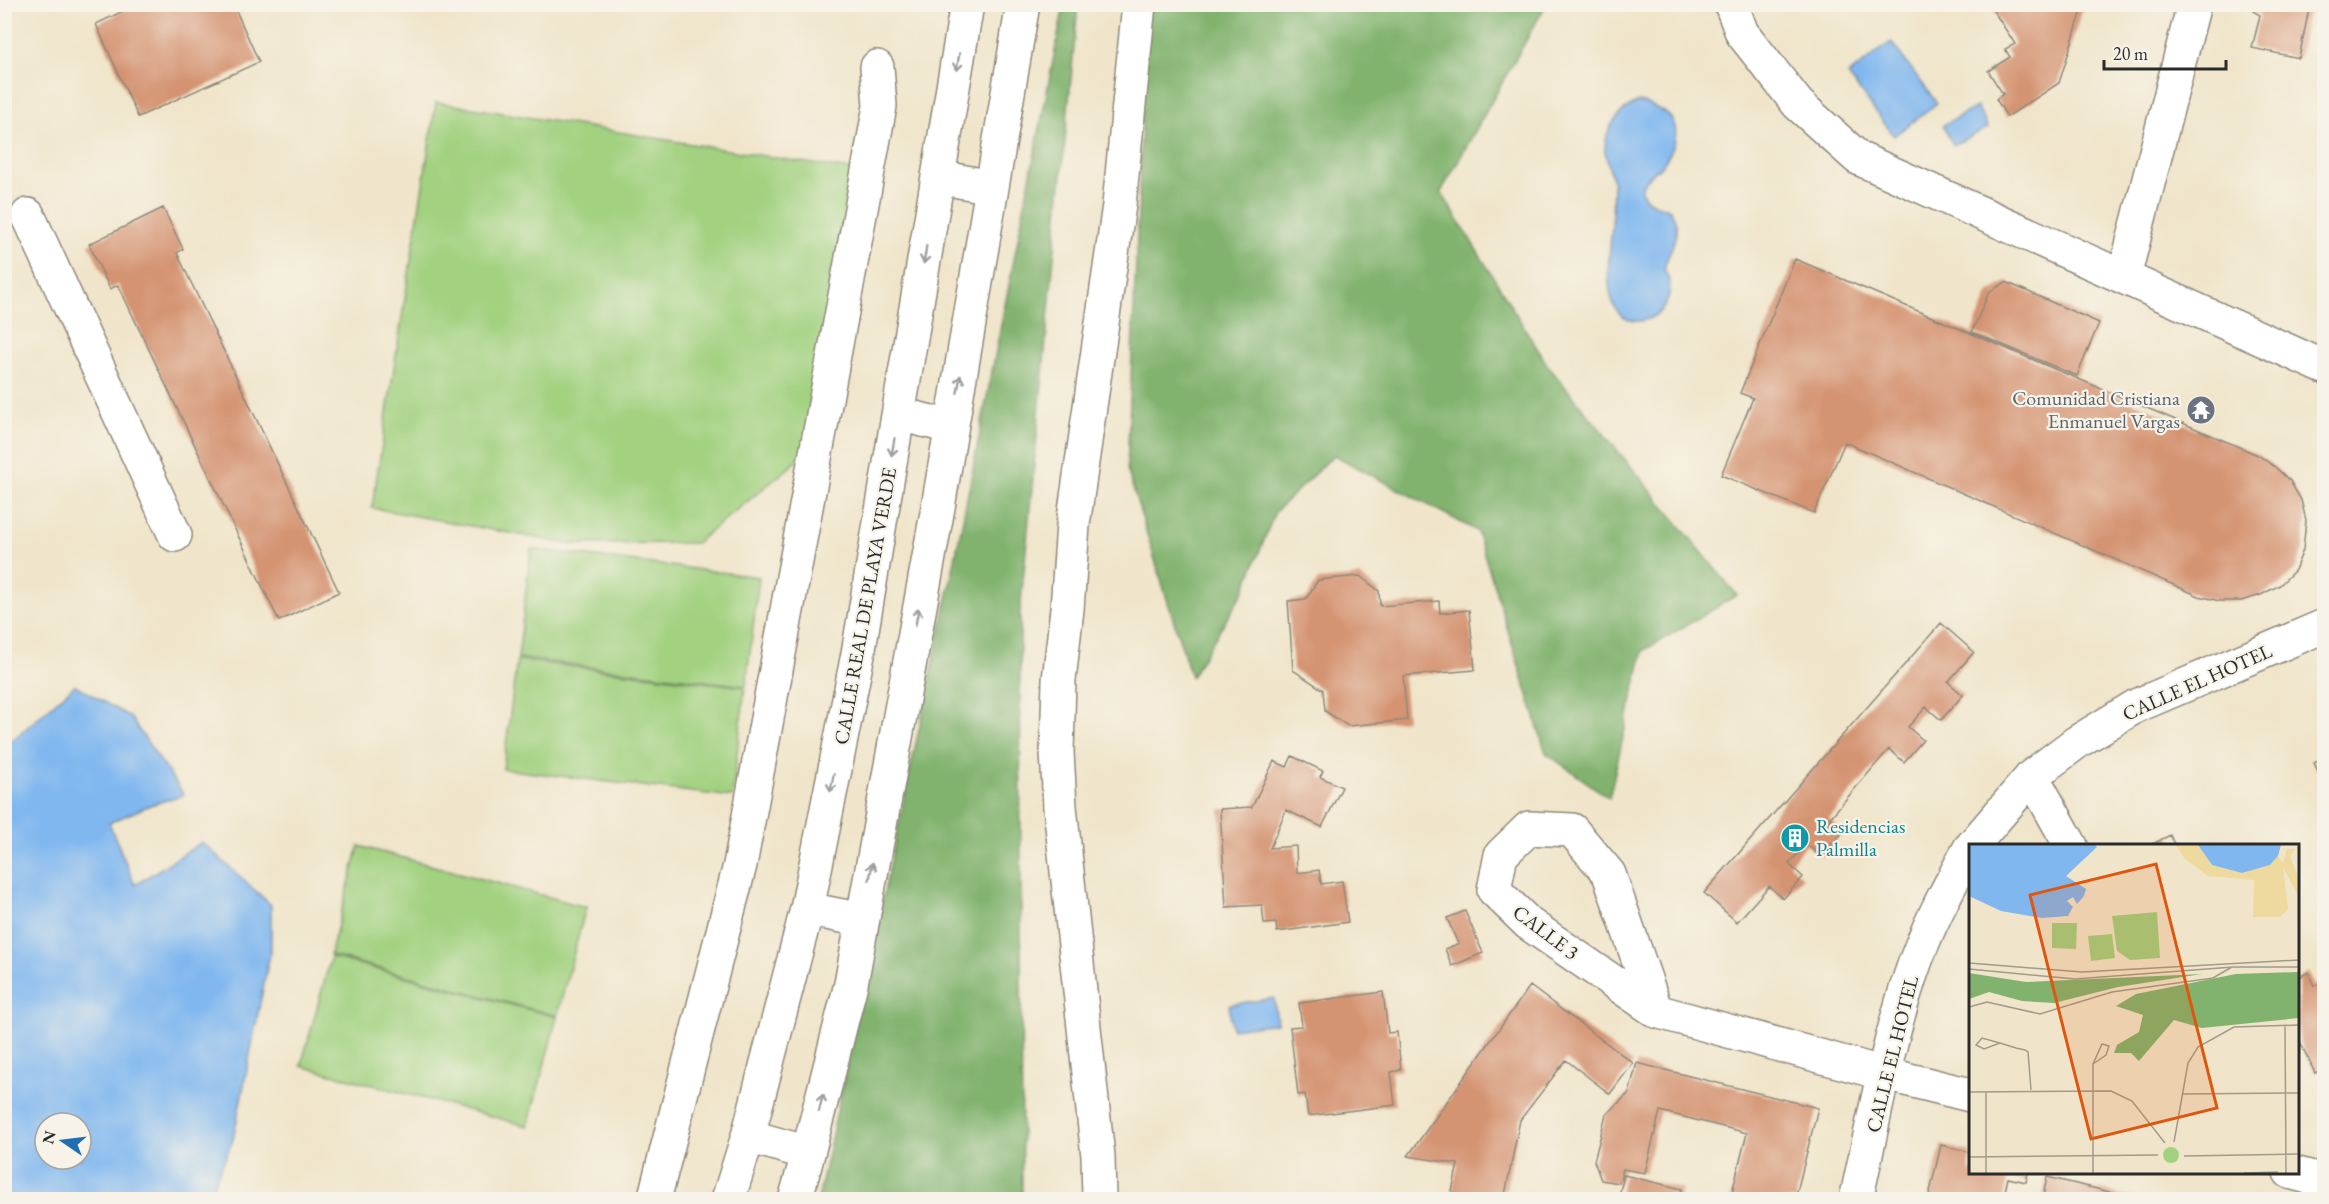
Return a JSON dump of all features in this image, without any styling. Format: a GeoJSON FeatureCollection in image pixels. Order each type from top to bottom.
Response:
{"type":"FeatureCollection","features":[{"type":"Feature","properties":{"kind":"street","name":"CALLE REAL DE PLAYA VERDE"},"geometry":{"type":"LineString","coordinates":[[729,1200],[807,909],[858,654],[967,4]]}},
{"type":"Feature","properties":{"kind":"street"},"geometry":{"type":"LineString","coordinates":[[795,1200],[851,984],[951,427],[1023,4]]}},
{"type":"Feature","properties":{"kind":"street"},"geometry":{"type":"LineString","coordinates":[[1099,1200],[1098,1156],[1060,807],[1057,752],[1059,680],[1073,525],[1119,205],[1139,4]]}},
{"type":"Feature","properties":{"kind":"street"},"geometry":{"type":"LineString","coordinates":[[1731,4],[1742,33],[1798,104],[1858,158],[2325,367]]}},
{"type":"Feature","properties":{"kind":"street"},"geometry":{"type":"LineString","coordinates":[[2124,277],[2194,4]]}},
{"type":"Feature","properties":{"kind":"street"},"geometry":{"type":"LineString","coordinates":[[654,1200],[740,865],[880,106],[877,67]]}},
{"type":"Feature","properties":{"kind":"street"},"geometry":{"type":"LineString","coordinates":[[938,177],[992,187]]}},
{"type":"Feature","properties":{"kind":"street"},"geometry":{"type":"LineString","coordinates":[[28,215],[175,535]]}},
{"type":"Feature","properties":{"kind":"street"},"geometry":{"type":"LineString","coordinates":[[899,414],[951,427]]}},
{"type":"Feature","properties":{"kind":"street","name":"CALLE EL HOTEL"},"geometry":{"type":"LineString","coordinates":[[1974,844],[2032,776],[2077,742],[2136,706],[2325,626]]}},
{"type":"Feature","properties":{"kind":"street"},"geometry":{"type":"LineString","coordinates":[[858,654],[908,664]]}},
{"type":"Feature","properties":{"kind":"street"},"geometry":{"type":"LineString","coordinates":[[2032,776],[2070,844]]}},
{"type":"Feature","properties":{"kind":"street","name":"CALLE 3"},"geometry":{"type":"LineString","coordinates":[[1656,1011],[1609,874],[1572,830],[1529,828],[1501,855],[1494,890],[1529,924],[1656,1011],[1884,1074],[1969,1095]]}},
{"type":"Feature","properties":{"kind":"street","name":"CALLE EL HOTEL"},"geometry":{"type":"LineString","coordinates":[[1856,1200],[1884,1074],[1910,977],[1937,909],[1969,851]]}},
{"type":"Feature","properties":{"kind":"street"},"geometry":{"type":"LineString","coordinates":[[807,909],[862,920]]}},
{"type":"Feature","properties":{"kind":"street"},"geometry":{"type":"LineString","coordinates":[[748,1136],[808,1153]]}},
{"type":"Feature","properties":{"kind":"street"},"geometry":{"type":"LineString","coordinates":[[2294,1174],[2325,1181]]}},
{"type":"Feature","properties":{"kind":"green space"},"geometry":{"type":"Polygon","coordinates":[[[1064,5],[1078,5],[1020,613],[1022,1199],[818,1200],[952,575],[1064,5]]]}},
{"type":"Feature","properties":{"kind":"green space"},"geometry":{"type":"Polygon","coordinates":[[[1147,5],[1546,5],[1441,192],[1548,366],[1737,595],[1643,651],[1609,798],[1546,753],[1477,531],[1334,455],[1275,512],[1244,591],[1191,677],[1127,469],[1147,5]]]}},
{"type":"Feature","properties":{"kind":"green space"},"geometry":{"type":"Polygon","coordinates":[[[436,102],[856,171],[807,453],[696,543],[569,544],[372,508],[436,102]]]}},
{"type":"Feature","properties":{"kind":"green space"},"geometry":{"type":"Polygon","coordinates":[[[531,549],[759,577],[746,686],[518,658],[531,549]]]}},
{"type":"Feature","properties":{"kind":"green space"},"geometry":{"type":"Polygon","coordinates":[[[517,660],[745,687],[732,797],[503,769],[517,660]]]}},
{"type":"Feature","properties":{"kind":"green space"},"geometry":{"type":"Polygon","coordinates":[[[359,846],[586,907],[557,1016],[330,955],[359,846]]]}},
{"type":"Feature","properties":{"kind":"green space"},"geometry":{"type":"Polygon","coordinates":[[[331,957],[557,1017],[528,1126],[301,1066],[331,957]]]}},
{"type":"Feature","properties":{"kind":"water"},"geometry":{"type":"Polygon","coordinates":[[[1891,42],[1937,103],[1894,136],[1848,75],[1891,42]]]}},
{"type":"Feature","properties":{"kind":"water"},"geometry":{"type":"Polygon","coordinates":[[[1639,102],[1655,107],[1668,115],[1675,126],[1676,133],[1673,147],[1666,160],[1646,179],[1642,186],[1645,198],[1670,210],[1674,218],[1676,233],[1664,269],[1669,284],[1668,298],[1662,309],[1652,317],[1641,321],[1629,320],[1619,313],[1610,291],[1613,184],[1605,151],[1607,135],[1614,121],[1625,110],[1639,102]]]}},
{"type":"Feature","properties":{"kind":"water"},"geometry":{"type":"Polygon","coordinates":[[[1977,107],[1988,128],[1953,145],[1943,125],[1977,107]]]}},
{"type":"Feature","properties":{"kind":"water"},"geometry":{"type":"Polygon","coordinates":[[[75,685],[130,717],[184,795],[150,805],[109,823],[135,885],[202,842],[271,905],[271,948],[233,1140],[207,1199],[5,1199],[5,747],[75,685]]]}},
{"type":"Feature","properties":{"kind":"water"},"geometry":{"type":"Polygon","coordinates":[[[1274,998],[1277,1023],[1232,1029],[1229,1005],[1274,998]]]}},
{"type":"Feature","properties":{"kind":"building"},"geometry":{"type":"Polygon","coordinates":[[[138,4],[233,4],[259,62],[138,117],[96,24],[138,4]]]}},
{"type":"Feature","properties":{"kind":"building"},"geometry":{"type":"Polygon","coordinates":[[[1989,4],[2084,4],[2059,83],[2007,117],[1996,99],[2003,94],[1988,71],[2010,57],[2005,49],[2015,44],[1989,4]]]}},
{"type":"Feature","properties":{"kind":"building"},"geometry":{"type":"Polygon","coordinates":[[[2254,4],[2310,4],[2299,58],[2252,48],[2260,15],[2253,11],[2254,4]]]}},
{"type":"Feature","properties":{"kind":"building"},"geometry":{"type":"Polygon","coordinates":[[[163,208],[183,249],[177,253],[339,592],[279,621],[118,285],[110,289],[89,244],[163,208]]]}},
{"type":"Feature","properties":{"kind":"building"},"geometry":{"type":"Polygon","coordinates":[[[1795,259],[2258,455],[2290,481],[2301,500],[2306,520],[2303,550],[2295,570],[2280,585],[2261,595],[2241,601],[2220,601],[2199,596],[1845,442],[1814,513],[1721,475],[1753,398],[1740,393],[1795,259]]]}},
{"type":"Feature","properties":{"kind":"building"},"geometry":{"type":"Polygon","coordinates":[[[2006,282],[2099,323],[2077,376],[1972,332],[1989,292],[2006,282]]]}},
{"type":"Feature","properties":{"kind":"building"},"geometry":{"type":"Polygon","coordinates":[[[1360,576],[1379,591],[1380,606],[1439,601],[1440,613],[1469,610],[1475,670],[1403,676],[1407,720],[1348,726],[1325,711],[1323,690],[1293,670],[1288,601],[1306,599],[1318,580],[1360,576]]]}},
{"type":"Feature","properties":{"kind":"building"},"geometry":{"type":"Polygon","coordinates":[[[1941,623],[1974,652],[1948,682],[1963,695],[1941,720],[1926,707],[1908,727],[1923,740],[1904,762],[1889,749],[1829,819],[1843,832],[1821,857],[1806,844],[1789,864],[1803,877],[1783,899],[1769,886],[1737,922],[1704,893],[1941,623]]]}},
{"type":"Feature","properties":{"kind":"building"},"geometry":{"type":"Polygon","coordinates":[[[1292,756],[1323,771],[1320,777],[1342,787],[1322,827],[1286,810],[1270,848],[1296,846],[1297,873],[1319,870],[1321,884],[1342,881],[1348,922],[1277,932],[1276,923],[1264,924],[1262,905],[1226,907],[1220,809],[1252,807],[1274,761],[1287,767],[1292,756]]]}},
{"type":"Feature","properties":{"kind":"building"},"geometry":{"type":"Polygon","coordinates":[[[2324,757],[2324,784],[2314,763],[2324,757]]]}},
{"type":"Feature","properties":{"kind":"building"},"geometry":{"type":"Polygon","coordinates":[[[2170,835],[2174,844],[2153,844],[2170,835]]]}},
{"type":"Feature","properties":{"kind":"building"},"geometry":{"type":"Polygon","coordinates":[[[1465,911],[1483,953],[1452,966],[1445,949],[1458,944],[1447,918],[1465,911]]]}},
{"type":"Feature","properties":{"kind":"building"},"geometry":{"type":"Polygon","coordinates":[[[2308,972],[2314,986],[2324,981],[2324,1069],[2315,1073],[2299,1040],[2299,977],[2308,972]]]}},
{"type":"Feature","properties":{"kind":"building"},"geometry":{"type":"Polygon","coordinates":[[[1530,986],[1633,1063],[1610,1094],[1566,1060],[1520,1120],[1504,1200],[1450,1200],[1458,1164],[1408,1156],[1530,986]]]}},
{"type":"Feature","properties":{"kind":"building"},"geometry":{"type":"Polygon","coordinates":[[[1383,992],[1388,1033],[1397,1032],[1401,1070],[1391,1072],[1395,1105],[1308,1116],[1305,1094],[1298,1095],[1290,1027],[1302,1026],[1299,1003],[1383,992]]]}},
{"type":"Feature","properties":{"kind":"building"},"geometry":{"type":"Polygon","coordinates":[[[1637,1063],[1818,1108],[1795,1200],[1730,1200],[1747,1133],[1660,1111],[1645,1173],[1623,1169],[1619,1183],[1601,1180],[1594,1161],[1606,1115],[1629,1093],[1637,1063]]]}},
{"type":"Feature","properties":{"kind":"building"},"geometry":{"type":"Polygon","coordinates":[[[1941,1145],[1969,1152],[1969,1174],[2028,1174],[2026,1182],[2008,1178],[2003,1200],[1928,1200],[1941,1145]]]}},
{"type":"Feature","properties":{"kind":"building"},"geometry":{"type":"Polygon","coordinates":[[[1624,1175],[1682,1189],[1679,1200],[1618,1200],[1624,1175]]]}},
{"type":"Feature","properties":{"kind":"building"},"geometry":{"type":"Polygon","coordinates":[[[2047,1177],[2139,1199],[2139,1200],[2042,1200],[2047,1177]]]}},
{"type":"Feature","properties":{"kind":"place","name":"Comunidad Cristiana Enmanuel Vargas"},"geometry":{"type":"Point","coordinates":[2201,410]}},
{"type":"Feature","properties":{"kind":"place","name":"Residencias Palmilla"},"geometry":{"type":"Point","coordinates":[1795,838]}}]}
